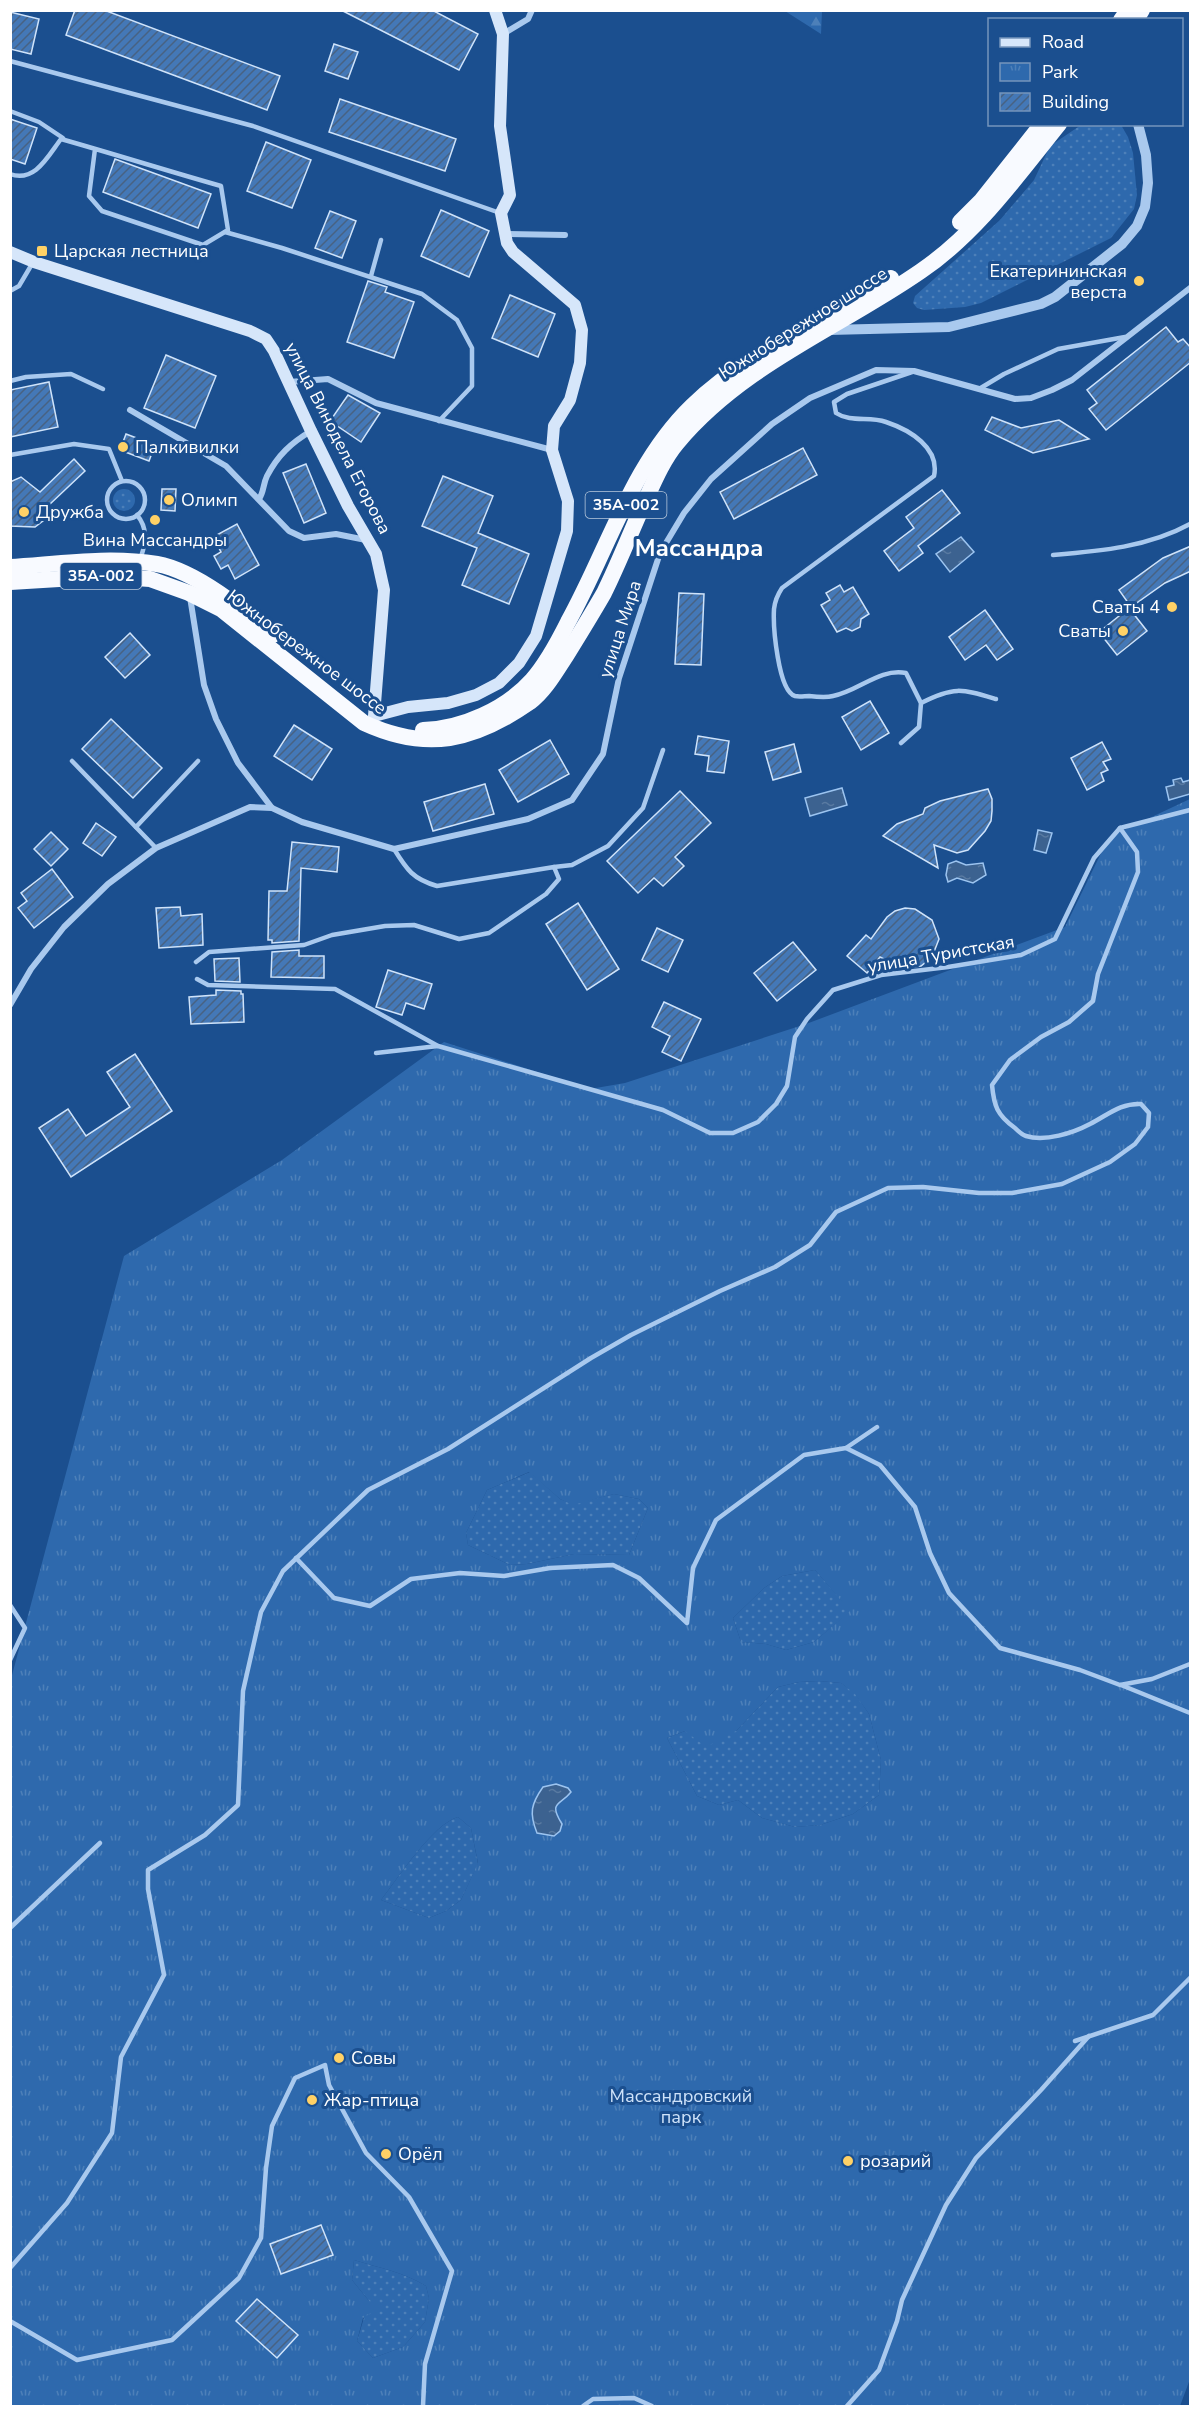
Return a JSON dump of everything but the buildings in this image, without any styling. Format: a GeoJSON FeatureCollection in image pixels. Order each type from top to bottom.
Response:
{"type":"FeatureCollection","features":[{"type":"Feature","properties":{"kind":"highway","name":"Южнобережное шоссе"},"geometry":{"type":"LineString","coordinates":[[10,567],[120,561],[169,568],[198,580],[224,597],[374,716],[397,727],[413,730],[432,730],[477,718],[516,696],[533,679],[552,651],[589,583],[645,464],[662,438],[692,406],[731,373],[770,347],[918,260],[981,201],[1040,126]]}},
{"type":"Feature","properties":{"kind":"highway","name":"Южнобережное шоссе"},"geometry":{"type":"LineString","coordinates":[[10,582],[108,576],[150,579],[189,593],[221,609],[281,655],[324,692],[372,727],[388,734],[428,741],[476,731],[505,718],[533,700],[554,675],[604,591],[652,488],[675,445],[709,408],[742,381],[822,330],[884,296],[924,269],[992,207],[1057,126]]}},
{"type":"Feature","properties":{"kind":"main road"},"geometry":{"type":"LineString","coordinates":[[374,716],[408,707],[448,703],[476,695],[499,684],[519,663],[536,636],[567,531],[568,501],[552,450],[554,426],[570,400],[580,363],[582,330],[575,305],[513,252],[507,243],[501,213],[510,195],[500,126],[503,34],[495,10]]}},
{"type":"Feature","properties":{"kind":"main road","name":"улица Винодела Егорова"},"geometry":{"type":"LineString","coordinates":[[10,252],[250,331],[266,339],[274,351],[310,431],[348,506],[376,554],[384,590],[374,716]]}},
{"type":"Feature","properties":{"kind":"street"},"geometry":{"type":"LineString","coordinates":[[503,34],[528,19],[532,10]]}},
{"type":"Feature","properties":{"kind":"street"},"geometry":{"type":"LineString","coordinates":[[1029,141],[1047,126]]}},
{"type":"Feature","properties":{"kind":"street"},"geometry":{"type":"LineString","coordinates":[[822,330],[949,327],[1041,304],[1055,297],[1122,244],[1137,226],[1145,207],[1148,183],[1146,155],[1139,126]]}},
{"type":"Feature","properties":{"kind":"street"},"geometry":{"type":"LineString","coordinates":[[506,234],[565,235]]}},
{"type":"Feature","properties":{"kind":"street","name":"улица Мира"},"geometry":{"type":"LineString","coordinates":[[189,593],[204,685],[216,719],[238,763],[272,808],[302,822],[394,849],[528,819],[572,800],[603,754],[619,678],[660,553],[684,513],[711,479],[772,424],[810,398],[854,377],[876,370],[914,371],[1015,399],[1030,398],[1072,380],[1191,288]]}},
{"type":"Feature","properties":{"kind":"street"},"geometry":{"type":"LineString","coordinates":[[289,382],[328,379],[376,403],[552,450]]}},
{"type":"Feature","properties":{"kind":"street"},"geometry":{"type":"LineString","coordinates":[[130,410],[225,466],[289,531],[297,536],[310,538],[336,534],[370,541]]}},
{"type":"Feature","properties":{"kind":"street"},"geometry":{"type":"LineString","coordinates":[[259,499],[266,478],[280,455],[291,442],[310,431]]}},
{"type":"Feature","properties":{"kind":"street"},"geometry":{"type":"LineString","coordinates":[[10,1005],[31,969],[64,927],[108,884],[156,848],[250,807],[272,808]]}},
{"type":"Feature","properties":{"kind":"lane"},"geometry":{"type":"LineString","coordinates":[[10,61],[252,126],[501,213]]}},
{"type":"Feature","properties":{"kind":"lane"},"geometry":{"type":"LineString","coordinates":[[10,111],[39,122],[68,141]]}},
{"type":"Feature","properties":{"kind":"lane"},"geometry":{"type":"LineString","coordinates":[[10,174],[20,177],[35,172],[61,139],[221,186],[228,230],[203,245],[102,211],[89,196],[95,149]]}},
{"type":"Feature","properties":{"kind":"lane"},"geometry":{"type":"LineString","coordinates":[[225,232],[371,276],[422,294],[457,320],[472,348],[472,386],[439,421]]}},
{"type":"Feature","properties":{"kind":"lane"},"geometry":{"type":"LineString","coordinates":[[371,276],[381,240]]}},
{"type":"Feature","properties":{"kind":"lane"},"geometry":{"type":"LineString","coordinates":[[10,291],[19,286],[34,261]]}},
{"type":"Feature","properties":{"kind":"lane"},"geometry":{"type":"LineString","coordinates":[[978,390],[1004,374],[1058,349],[1128,337]]}},
{"type":"Feature","properties":{"kind":"lane"},"geometry":{"type":"LineString","coordinates":[[901,743],[919,728],[921,703],[906,673],[894,671],[882,674],[872,681],[833,696],[795,696],[787,690],[781,676],[775,618],[777,596],[782,588],[934,476],[936,465],[932,453],[915,436],[885,422],[843,417],[836,413],[834,402],[847,394],[914,371]]}},
{"type":"Feature","properties":{"kind":"lane"},"geometry":{"type":"LineString","coordinates":[[10,381],[71,374],[103,389]]}},
{"type":"Feature","properties":{"kind":"lane"},"geometry":{"type":"LineString","coordinates":[[10,455],[74,444],[109,449],[122,481]]}},
{"type":"Feature","properties":{"kind":"lane"},"geometry":{"type":"LineString","coordinates":[[122,481],[135,483],[143,492],[144,505],[137,515],[125,519],[114,514],[107,504],[112,487],[122,481]]}},
{"type":"Feature","properties":{"kind":"lane"},"geometry":{"type":"LineString","coordinates":[[137,515],[143,523],[146,543],[140,563]]}},
{"type":"Feature","properties":{"kind":"lane"},"geometry":{"type":"LineString","coordinates":[[1053,555],[1106,551],[1138,544],[1173,534],[1191,524]]}},
{"type":"Feature","properties":{"kind":"lane"},"geometry":{"type":"LineString","coordinates":[[921,703],[943,692],[954,691],[966,691],[996,699]]}},
{"type":"Feature","properties":{"kind":"lane"},"geometry":{"type":"LineString","coordinates":[[394,849],[404,865],[419,881],[437,885],[572,865],[608,846],[643,808],[663,750]]}},
{"type":"Feature","properties":{"kind":"lane"},"geometry":{"type":"LineString","coordinates":[[72,761],[156,848]]}},
{"type":"Feature","properties":{"kind":"lane"},"geometry":{"type":"LineString","coordinates":[[136,827],[198,761]]}},
{"type":"Feature","properties":{"kind":"lane"},"geometry":{"type":"LineString","coordinates":[[10,2268],[67,2203],[112,2133],[121,2057],[165,1975],[148,1889],[148,1870],[205,1835],[238,1805],[243,1691],[261,1612],[283,1571],[368,1490],[448,1449],[631,1335],[720,1291],[775,1268],[810,1245],[836,1212],[888,1188],[923,1187],[1001,1193],[1062,1184],[1110,1162],[1135,1144],[1148,1127],[1149,1113],[1141,1104],[1130,1104],[1111,1110],[1091,1124],[1069,1133],[1046,1137],[1026,1136],[1008,1123],[994,1106],[992,1085],[1010,1060],[1041,1037],[1069,1022],[1093,1001],[1098,974],[1138,872],[1137,852],[1120,828],[1191,810]]}},
{"type":"Feature","properties":{"kind":"lane","name":"улица Туристская"},"geometry":{"type":"LineString","coordinates":[[438,1046],[663,1110],[710,1133],[733,1133],[759,1122],[776,1104],[787,1086],[795,1037],[807,1019],[833,990],[881,975],[1021,955],[1055,939],[1094,858],[1120,828]]}},
{"type":"Feature","properties":{"kind":"lane"},"geometry":{"type":"LineString","coordinates":[[196,962],[209,952],[304,945],[333,935],[385,926],[414,925],[459,939],[489,933],[546,894],[559,879],[554,867]]}},
{"type":"Feature","properties":{"kind":"lane"},"geometry":{"type":"LineString","coordinates":[[197,979],[208,985],[335,989],[438,1046]]}},
{"type":"Feature","properties":{"kind":"lane"},"geometry":{"type":"LineString","coordinates":[[376,1053],[438,1046]]}},
{"type":"Feature","properties":{"kind":"lane"},"geometry":{"type":"LineString","coordinates":[[296,1558],[334,1598],[370,1606],[411,1579],[460,1573],[504,1576],[550,1568],[613,1565],[639,1578],[687,1623],[693,1568],[716,1520],[804,1455],[846,1448],[877,1427]]}},
{"type":"Feature","properties":{"kind":"lane"},"geometry":{"type":"LineString","coordinates":[[846,1448],[880,1465],[915,1507],[930,1552],[949,1593],[1000,1648],[1080,1670],[1191,1713]]}},
{"type":"Feature","properties":{"kind":"lane"},"geometry":{"type":"LineString","coordinates":[[10,1605],[25,1628],[10,1660]]}},
{"type":"Feature","properties":{"kind":"lane"},"geometry":{"type":"LineString","coordinates":[[1120,1685],[1152,1679],[1191,1664]]}},
{"type":"Feature","properties":{"kind":"lane"},"geometry":{"type":"LineString","coordinates":[[10,1928],[100,1843]]}},
{"type":"Feature","properties":{"kind":"lane"},"geometry":{"type":"LineString","coordinates":[[1075,2041],[1153,2015],[1191,1978]]}},
{"type":"Feature","properties":{"kind":"lane"},"geometry":{"type":"LineString","coordinates":[[847,2406],[879,2370],[897,2321],[902,2300],[946,2205],[976,2158],[1089,2036]]}},
{"type":"Feature","properties":{"kind":"lane"},"geometry":{"type":"LineString","coordinates":[[10,2321],[77,2360],[172,2340],[239,2278],[261,2238],[266,2168],[272,2126],[295,2078],[325,2065],[329,2085],[366,2153],[410,2197],[452,2271],[425,2364],[423,2406]]}},
{"type":"Feature","properties":{"kind":"lane"},"geometry":{"type":"LineString","coordinates":[[583,2406],[593,2398],[634,2398],[652,2406]]}},
{"type":"Feature","properties":{"kind":"green space"},"geometry":{"type":"Polygon","coordinates":[[[785,11],[822,11],[821,34],[785,11]]]}},
{"type":"Feature","properties":{"kind":"green space"},"geometry":{"type":"Polygon","coordinates":[[[1080,126],[1122,126],[1133,153],[1137,195],[1134,209],[1111,238],[981,303],[965,307],[924,310],[917,308],[913,303],[915,296],[1000,220],[1034,180],[1050,146],[1080,126]]]}},
{"type":"Feature","properties":{"kind":"green space"},"geometry":{"type":"Polygon","coordinates":[[[124,489],[134,496],[135,500],[128,510],[124,511],[114,504],[113,500],[120,490],[124,489]]]}},
{"type":"Feature","properties":{"kind":"green space","name":"Массандровский парк"},"geometry":{"type":"Polygon","coordinates":[[[1190,799],[1190,2379],[1180,2406],[11,2406],[11,1679],[124,1256],[282,1160],[444,1042],[590,1089],[625,1083],[806,1024],[1065,927],[1109,837],[1190,799]],[[529,1472],[487,1490],[466,1533],[468,1545],[510,1565],[527,1564],[574,1554],[629,1555],[648,1508],[639,1499],[614,1494],[573,1505],[560,1499],[529,1472]],[[815,1570],[782,1576],[764,1588],[733,1618],[741,1642],[766,1644],[786,1650],[814,1642],[850,1611],[815,1570]],[[799,1682],[778,1687],[736,1731],[706,1747],[685,1731],[667,1738],[697,1796],[719,1805],[738,1800],[762,1818],[795,1827],[820,1825],[853,1814],[879,1795],[881,1760],[869,1714],[855,1694],[841,1683],[799,1682]],[[458,1817],[438,1830],[416,1853],[381,1900],[429,1918],[446,1911],[461,1900],[478,1863],[471,1828],[458,1817]],[[354,2260],[352,2280],[369,2301],[382,2306],[363,2318],[357,2341],[373,2358],[403,2347],[425,2322],[429,2298],[426,2286],[418,2281],[354,2260]]]}},
{"type":"Feature","properties":{"kind":"green space"},"geometry":{"type":"Polygon","coordinates":[[[530,1472],[560,1499],[573,1504],[614,1494],[639,1499],[648,1508],[629,1555],[574,1554],[527,1564],[510,1565],[468,1545],[466,1533],[487,1490],[530,1472]]]}},
{"type":"Feature","properties":{"kind":"green space"},"geometry":{"type":"Polygon","coordinates":[[[815,1570],[851,1611],[814,1642],[786,1650],[766,1644],[741,1642],[733,1618],[764,1588],[782,1576],[815,1570]]]}},
{"type":"Feature","properties":{"kind":"green space"},"geometry":{"type":"Polygon","coordinates":[[[799,1682],[841,1683],[855,1693],[869,1714],[881,1760],[879,1795],[853,1814],[820,1825],[795,1827],[762,1818],[738,1800],[719,1805],[697,1796],[667,1738],[685,1731],[736,1731],[778,1687],[799,1682]]]}},
{"type":"Feature","properties":{"kind":"green space"},"geometry":{"type":"Polygon","coordinates":[[[458,1817],[471,1828],[478,1864],[461,1900],[446,1911],[429,1918],[381,1900],[427,1841],[448,1822],[458,1817]]]}},
{"type":"Feature","properties":{"kind":"green space"},"geometry":{"type":"Polygon","coordinates":[[[354,2260],[400,2274],[426,2286],[429,2298],[425,2322],[403,2347],[373,2358],[357,2341],[369,2301],[352,2280],[354,2260]]]}},
{"type":"Feature","properties":{"kind":"water"},"geometry":{"type":"Polygon","coordinates":[[[961,537],[974,552],[950,572],[936,554],[961,537]]]}},
{"type":"Feature","properties":{"kind":"water"},"geometry":{"type":"Polygon","coordinates":[[[1181,778],[1183,782],[1190,780],[1190,794],[1169,800],[1166,787],[1174,785],[1173,780],[1181,778]]]}},
{"type":"Feature","properties":{"kind":"water"},"geometry":{"type":"Polygon","coordinates":[[[842,788],[847,805],[810,816],[805,798],[842,788]]]}},
{"type":"Feature","properties":{"kind":"water"},"geometry":{"type":"Polygon","coordinates":[[[1038,830],[1052,833],[1046,853],[1034,850],[1038,830]]]}},
{"type":"Feature","properties":{"kind":"water"},"geometry":{"type":"Polygon","coordinates":[[[956,861],[966,865],[983,863],[986,875],[973,883],[957,878],[948,882],[946,875],[948,864],[956,861]]]}},
{"type":"Feature","properties":{"kind":"water"},"geometry":{"type":"Polygon","coordinates":[[[556,1784],[568,1788],[571,1792],[556,1807],[562,1824],[560,1831],[554,1836],[537,1833],[532,1809],[543,1787],[556,1784]]]}},
{"type":"Feature","properties":{"kind":"place","name":"Царская лестница"},"geometry":{"type":"Point","coordinates":[42,251]}},
{"type":"Feature","properties":{"kind":"place","name":"Екатерининская верста"},"geometry":{"type":"Point","coordinates":[1139,281]}},
{"type":"Feature","properties":{"kind":"place","name":"Палкивилки"},"geometry":{"type":"Point","coordinates":[123,447]}},
{"type":"Feature","properties":{"kind":"place","name":"Олимп"},"geometry":{"type":"Point","coordinates":[169,500]}},
{"type":"Feature","properties":{"kind":"place","name":"Дружба"},"geometry":{"type":"Point","coordinates":[24,512]}},
{"type":"Feature","properties":{"kind":"place","name":"Вина Массандры"},"geometry":{"type":"Point","coordinates":[155,520]}},
{"type":"Feature","properties":{"kind":"place","name":"Сваты 4"},"geometry":{"type":"Point","coordinates":[1172,607]}},
{"type":"Feature","properties":{"kind":"place","name":"Сваты"},"geometry":{"type":"Point","coordinates":[1123,631]}},
{"type":"Feature","properties":{"kind":"place","name":"Совы"},"geometry":{"type":"Point","coordinates":[339,2058]}},
{"type":"Feature","properties":{"kind":"place","name":"Жар-птица"},"geometry":{"type":"Point","coordinates":[312,2100]}},
{"type":"Feature","properties":{"kind":"place","name":"Орёл"},"geometry":{"type":"Point","coordinates":[386,2154]}},
{"type":"Feature","properties":{"kind":"place","name":"розарий"},"geometry":{"type":"Point","coordinates":[848,2161]}},
{"type":"Feature","properties":{"kind":"district","name":"Массандра"},"geometry":{"type":"Point","coordinates":[699,548]}}]}
